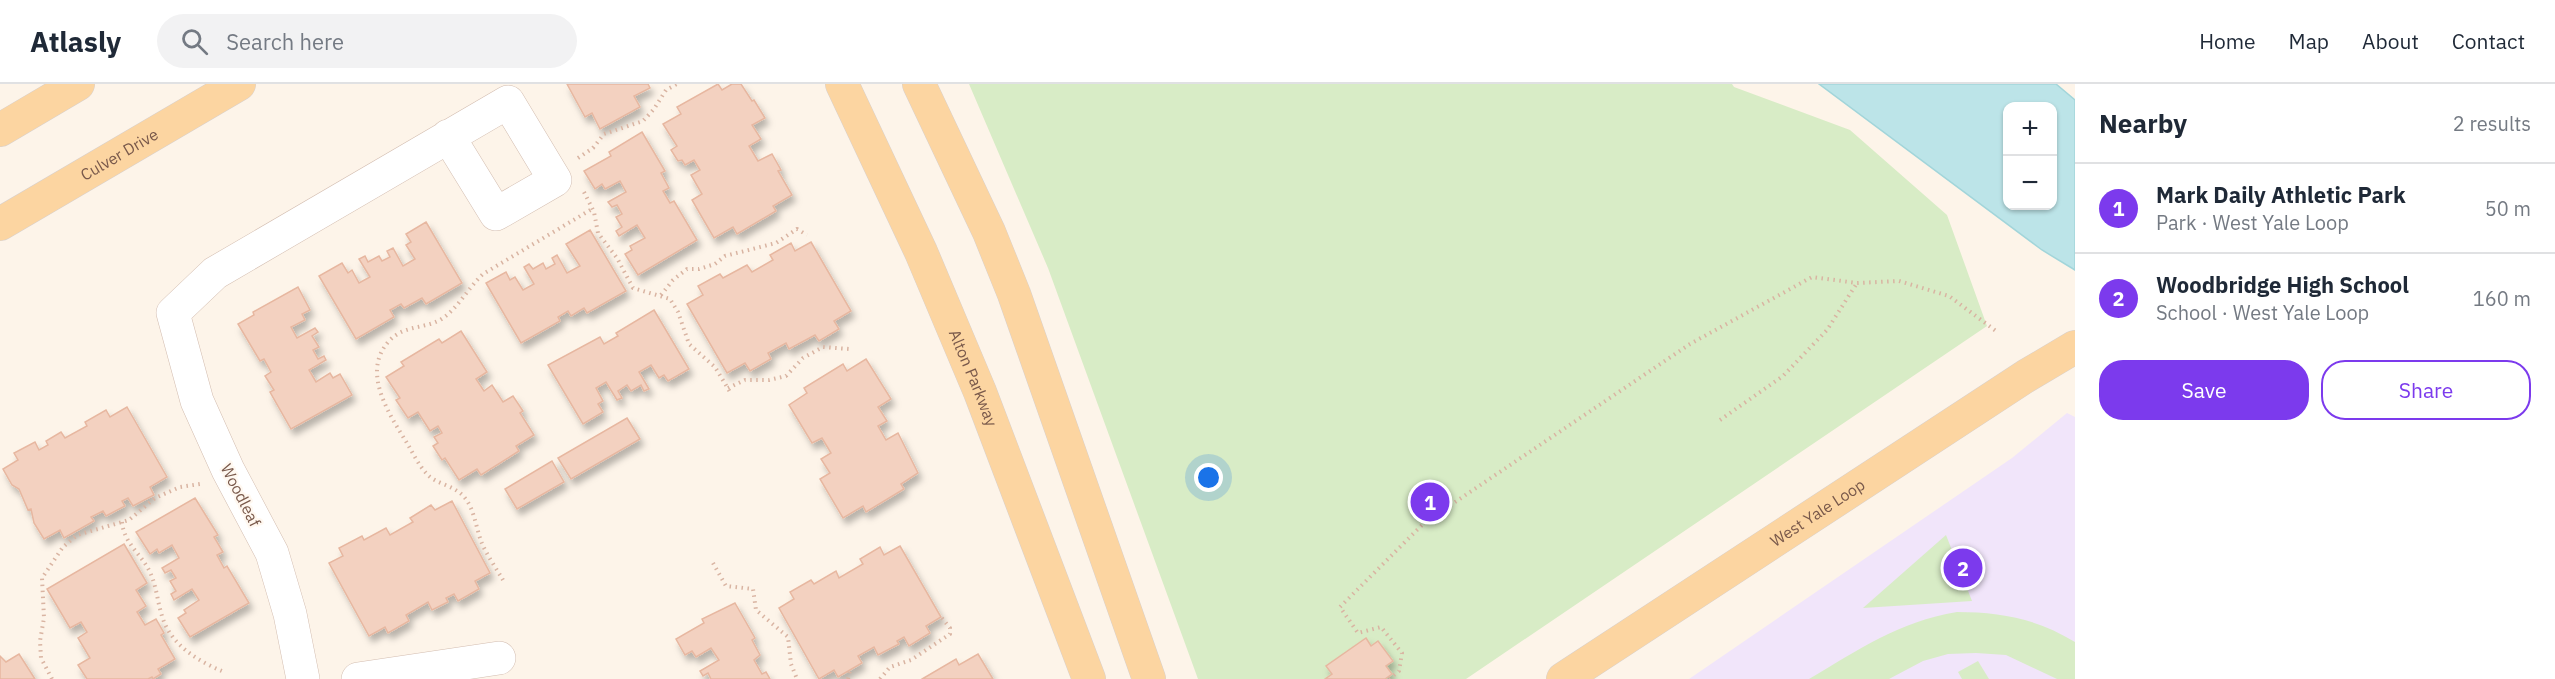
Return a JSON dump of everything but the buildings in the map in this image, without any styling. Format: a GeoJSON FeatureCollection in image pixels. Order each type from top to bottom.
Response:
{"type":"FeatureCollection","features":[{"type":"Feature","properties":{"kind":"main road"},"geometry":{"type":"LineString","coordinates":[[0,130],[78,84]]}},
{"type":"Feature","properties":{"kind":"main road","name":"Culver Drive"},"geometry":{"type":"LineString","coordinates":[[0,224],[239,84]]}},
{"type":"Feature","properties":{"kind":"main road","name":"Alton Parkway"},"geometry":{"type":"LineString","coordinates":[[842,84],[921,252],[980,392],[1089,679]]}},
{"type":"Feature","properties":{"kind":"main road"},"geometry":{"type":"LineString","coordinates":[[919,84],[988,232],[1014,294],[1149,679]]}},
{"type":"Feature","properties":{"kind":"main road","name":"West Yale Loop"},"geometry":{"type":"LineString","coordinates":[[1563,679],[2026,375],[2075,347]]}},
{"type":"Feature","properties":{"kind":"street","name":"Woodleaf"},"geometry":{"type":"LineString","coordinates":[[303,679],[290,614],[272,553],[228,470],[196,401],[172,313],[215,273],[448,136]]}},
{"type":"Feature","properties":{"kind":"street"},"geometry":{"type":"LineString","coordinates":[[358,679],[499,658]]}},
{"type":"Feature","properties":{"kind":"path"},"geometry":{"type":"LineString","coordinates":[[576,160],[594,148],[604,134],[643,121],[666,90],[677,84]]}},
{"type":"Feature","properties":{"kind":"path"},"geometry":{"type":"LineString","coordinates":[[582,190],[592,209],[598,232],[617,258],[633,288],[670,299],[678,312],[689,344],[715,367],[729,390],[745,380],[769,380],[786,376],[803,358],[824,347],[849,349]]}},
{"type":"Feature","properties":{"kind":"path"},"geometry":{"type":"LineString","coordinates":[[503,580],[482,543],[465,498],[449,484],[427,476],[391,416],[379,388],[376,370],[381,352],[401,331],[415,326],[428,326],[441,319],[456,307],[469,287],[483,273],[592,209]]}},
{"type":"Feature","properties":{"kind":"path"},"geometry":{"type":"LineString","coordinates":[[661,296],[673,280],[687,269],[699,269],[715,264],[724,256],[776,243],[797,229],[807,235]]}},
{"type":"Feature","properties":{"kind":"path"},"geometry":{"type":"LineString","coordinates":[[1389,679],[1399,670],[1402,653],[1381,627],[1358,633],[1340,607],[1424,522],[1690,344],[1812,277],[1857,283],[1899,281],[1949,296],[1996,331]]}},
{"type":"Feature","properties":{"kind":"path"},"geometry":{"type":"LineString","coordinates":[[1720,420],[1783,376],[1827,330],[1857,283]]}},
{"type":"Feature","properties":{"kind":"path"},"geometry":{"type":"LineString","coordinates":[[52,679],[41,658],[40,641],[45,618],[42,578],[63,547],[77,535],[122,522],[144,509],[155,498],[180,487],[201,483]]}},
{"type":"Feature","properties":{"kind":"path"},"geometry":{"type":"LineString","coordinates":[[122,522],[127,541],[147,566],[154,582],[169,633],[192,655],[224,672]]}},
{"type":"Feature","properties":{"kind":"path"},"geometry":{"type":"LineString","coordinates":[[713,563],[726,586],[753,589],[756,610],[788,637],[791,664],[797,679]]}},
{"type":"Feature","properties":{"kind":"path"},"geometry":{"type":"LineString","coordinates":[[880,679],[890,667],[911,660],[950,634],[950,628],[941,617]]}},
{"type":"Feature","properties":{"kind":"path"},"geometry":{"type":"LineString","coordinates":[[848,679],[850,670]]}},
{"type":"Feature","properties":{"kind":"shaded area"},"geometry":{"type":"Polygon","coordinates":[[[2067,413],[2075,417],[2075,679],[1689,679],[2012,458],[2067,413]]]}},
{"type":"Feature","properties":{"kind":"green space"},"geometry":{"type":"Polygon","coordinates":[[[969,84],[1732,84],[1734,87],[1850,130],[1947,215],[1987,326],[1466,679],[1198,679],[1048,268],[969,84]]]}},
{"type":"Feature","properties":{"kind":"green space"},"geometry":{"type":"Polygon","coordinates":[[[1946,535],[1972,601],[1863,608],[1946,535]]]}},
{"type":"Feature","properties":{"kind":"green space"},"geometry":{"type":"Polygon","coordinates":[[[1957,612],[2004,615],[2033,622],[2061,634],[2075,642],[2075,679],[2057,679],[2006,655],[1976,653],[1948,654],[1923,661],[1889,679],[1809,679],[1880,638],[1916,622],[1957,612]]]}},
{"type":"Feature","properties":{"kind":"green space"},"geometry":{"type":"Polygon","coordinates":[[[1978,661],[1989,679],[1962,679],[1958,672],[1978,661]]]}},
{"type":"Feature","properties":{"kind":"water"},"geometry":{"type":"Polygon","coordinates":[[[1819,84],[2056,84],[2075,100],[2075,270],[2042,250],[1819,84]]]}},
{"type":"Feature","properties":{"kind":"place","name":"Mark Daily Athletic Park"},"geometry":{"type":"Point","coordinates":[1430,502]}},
{"type":"Feature","properties":{"kind":"place","name":"Woodbridge High School"},"geometry":{"type":"Point","coordinates":[1963,568]}}]}
